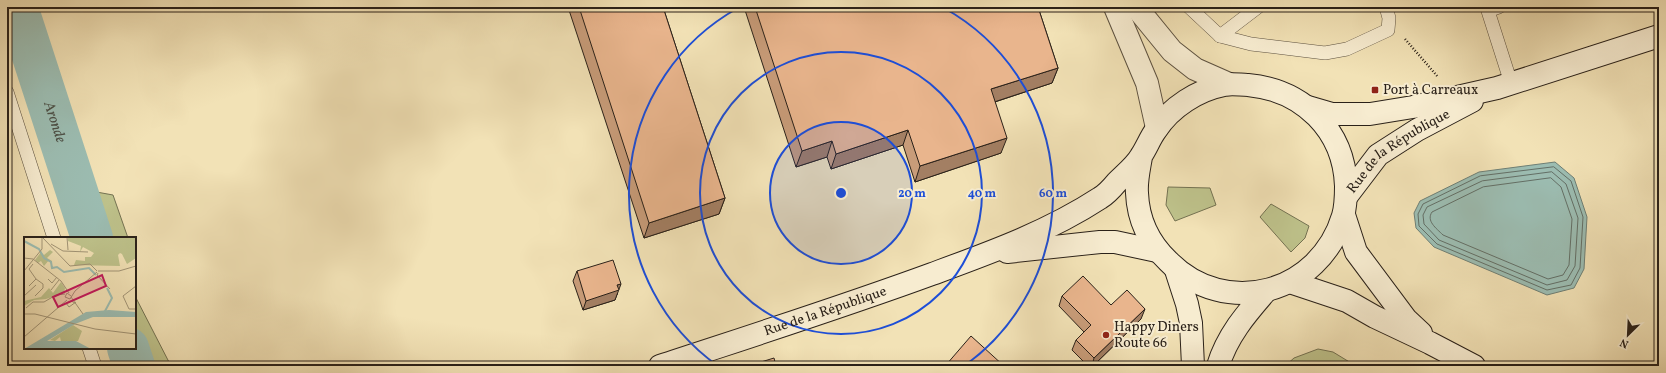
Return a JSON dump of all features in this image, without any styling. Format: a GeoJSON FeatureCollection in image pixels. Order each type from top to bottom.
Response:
{"type":"FeatureCollection","features":[{"type":"Feature","properties":{"kind":"main road"},"geometry":{"type":"LineString","coordinates":[[1115,7],[1147,83],[1157,128]]}},
{"type":"Feature","properties":{"kind":"main road"},"geometry":{"type":"LineString","coordinates":[[1136,7],[1172,51],[1195,69],[1228,84]]}},
{"type":"Feature","properties":{"kind":"main road","name":"Rue de la République"},"geometry":{"type":"LineString","coordinates":[[1307,107],[1332,114],[1370,114],[1414,107],[1504,85],[1659,36]]}},
{"type":"Feature","properties":{"kind":"main road"},"geometry":{"type":"LineString","coordinates":[[1345,206],[1332,242],[1314,265],[1290,282],[1266,291],[1241,294],[1216,291],[1192,282],[1176,270],[1157,251],[1146,233],[1140,214],[1137,193],[1138,172],[1141,157],[1157,128],[1169,113],[1193,96],[1217,86],[1228,84],[1256,86],[1280,92],[1307,107],[1325,126],[1338,148],[1345,172],[1345,206],[1356,252],[1406,319],[1430,343]]}},
{"type":"Feature","properties":{"kind":"main road","name":"Rue de la République"},"geometry":{"type":"LineString","coordinates":[[1345,206],[1378,155],[1417,130],[1504,85]]}},
{"type":"Feature","properties":{"kind":"main road","name":"Rue de la République"},"geometry":{"type":"LineString","coordinates":[[660,366],[881,292],[988,254],[1056,224],[1100,199],[1141,157]]}},
{"type":"Feature","properties":{"kind":"main road","name":"Rue de la République"},"geometry":{"type":"LineString","coordinates":[[988,254],[1100,242],[1115,242],[1157,251]]}},
{"type":"Feature","properties":{"kind":"main road"},"geometry":{"type":"LineString","coordinates":[[1176,270],[1187,304],[1191,323],[1193,366]]}},
{"type":"Feature","properties":{"kind":"main road"},"geometry":{"type":"LineString","coordinates":[[1290,282],[1347,301],[1374,317],[1430,343],[1474,366]]}},
{"type":"Feature","properties":{"kind":"main road"},"geometry":{"type":"LineString","coordinates":[[1218,366],[1221,356],[1236,328],[1244,316],[1266,291]]}},
{"type":"Feature","properties":{"kind":"lane"},"geometry":{"type":"LineString","coordinates":[[1189,7],[1220,36],[1251,44],[1326,53],[1347,49],[1388,30],[1390,18],[1386,7]]}},
{"type":"Feature","properties":{"kind":"lane"},"geometry":{"type":"LineString","coordinates":[[1220,36],[1258,7]]}},
{"type":"Feature","properties":{"kind":"lane"},"geometry":{"type":"LineString","coordinates":[[1499,7],[1488,11],[1504,85]]}},
{"type":"Feature","properties":{"kind":"lane"},"geometry":{"type":"LineString","coordinates":[[7,92],[54,237]]}},
{"type":"Feature","properties":{"kind":"lane"},"geometry":{"type":"LineString","coordinates":[[89,349],[95,366]]}},
{"type":"Feature","properties":{"kind":"path"},"geometry":{"type":"LineString","coordinates":[[1388,27],[1400,33],[1439,78]]}},
{"type":"Feature","properties":{"kind":"green space"},"geometry":{"type":"Polygon","coordinates":[[[1168,187],[1210,188],[1216,205],[1175,221],[1166,205],[1168,187]]]}},
{"type":"Feature","properties":{"kind":"green space"},"geometry":{"type":"Polygon","coordinates":[[[91,191],[113,195],[128,237],[73,237],[67,214],[78,193],[91,191]]]}},
{"type":"Feature","properties":{"kind":"green space"},"geometry":{"type":"Polygon","coordinates":[[[1271,204],[1309,226],[1305,238],[1291,252],[1260,217],[1271,204]]]}},
{"type":"Feature","properties":{"kind":"green space"},"geometry":{"type":"Polygon","coordinates":[[[136,298],[171,366],[147,366],[146,361],[136,348],[136,298]]]}},
{"type":"Feature","properties":{"kind":"green space"},"geometry":{"type":"Polygon","coordinates":[[[1318,349],[1333,352],[1356,366],[1285,366],[1294,358],[1318,349]]]}},
{"type":"Feature","properties":{"kind":"water"},"geometry":{"type":"Polygon","coordinates":[[[1555,162],[1574,178],[1587,217],[1584,269],[1574,288],[1547,295],[1434,247],[1416,228],[1414,213],[1420,201],[1479,172],[1555,162]]]}},
{"type":"Feature","properties":{"kind":"building"},"geometry":{"type":"Polygon","coordinates":[[[579,7],[663,7],[725,198],[649,223],[579,7]]]}},
{"type":"Feature","properties":{"kind":"building"},"geometry":{"type":"Polygon","coordinates":[[[755,7],[1038,7],[1058,68],[991,89],[1007,138],[920,166],[908,130],[836,154],[832,141],[802,151],[755,7]]]}},
{"type":"Feature","properties":{"kind":"building"},"geometry":{"type":"Polygon","coordinates":[[[613,260],[621,284],[617,285],[619,290],[586,301],[577,271],[613,260]]]}},
{"type":"Feature","properties":{"kind":"building"},"geometry":{"type":"Polygon","coordinates":[[[1083,276],[1111,305],[1127,290],[1145,309],[1094,358],[1076,340],[1091,325],[1062,296],[1083,276]]]}},
{"type":"Feature","properties":{"kind":"building"},"geometry":{"type":"Polygon","coordinates":[[[971,336],[1004,366],[947,366],[946,365],[971,336]]]}},
{"type":"Feature","properties":{"kind":"building"},"geometry":{"type":"Polygon","coordinates":[[[774,358],[776,366],[748,366],[774,358]]]}},
{"type":"Feature","properties":{"kind":"waterway","name":"Aronde"},"geometry":{"type":"LineString","coordinates":[[17,7],[92,237]]}},
{"type":"Feature","properties":{"kind":"waterway","name":"Aronde"},"geometry":{"type":"LineString","coordinates":[[128,349],[134,366]]}},
{"type":"Feature","properties":{"kind":"place","name":"Port à Carreaux"},"geometry":{"type":"Point","coordinates":[1375,90]}},
{"type":"Feature","properties":{"kind":"place","name":"Happy Diners Route 66"},"geometry":{"type":"Point","coordinates":[1106,335]}}]}
